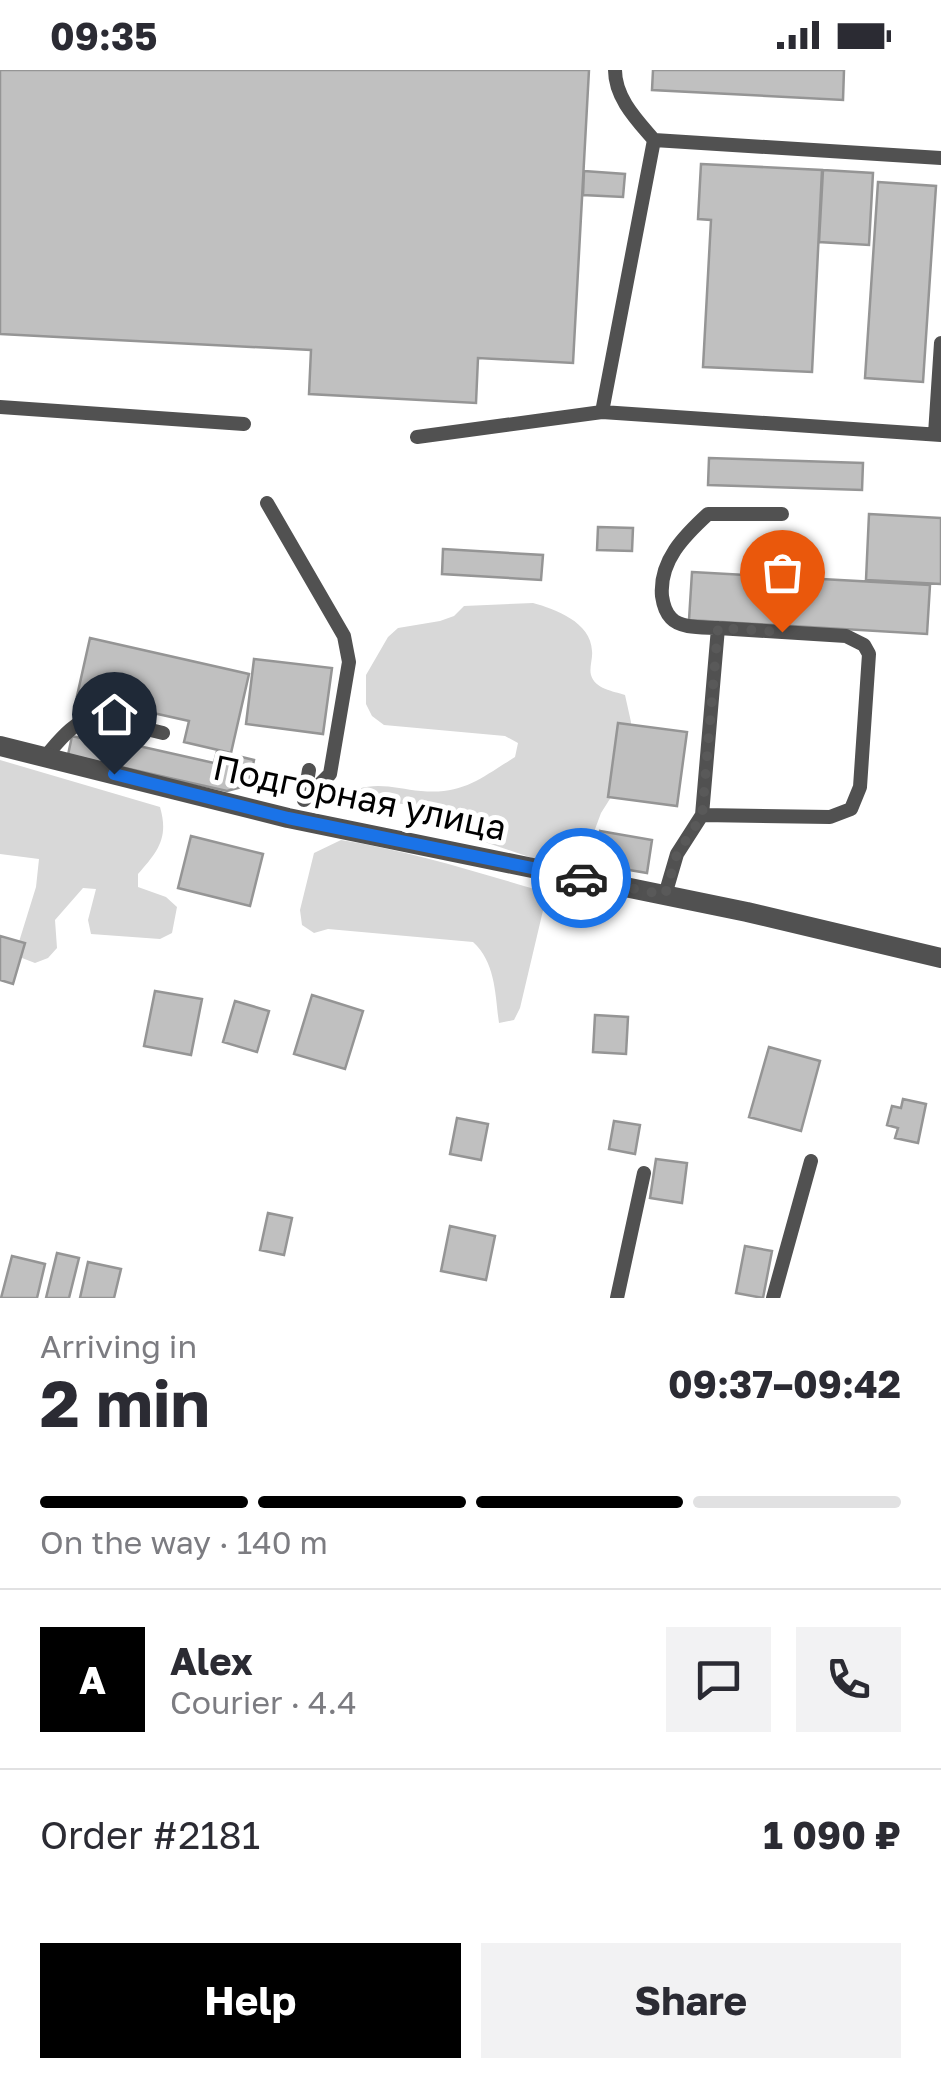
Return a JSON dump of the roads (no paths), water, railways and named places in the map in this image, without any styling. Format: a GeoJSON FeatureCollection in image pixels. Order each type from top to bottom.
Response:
{"type":"FeatureCollection","features":[{"type":"Feature","properties":{"kind":"street","name":"Подгорная улица"},"geometry":{"type":"LineString","coordinates":[[0,746],[288,818],[665,895],[941,958]]}},
{"type":"Feature","properties":{"kind":"lane"},"geometry":{"type":"LineString","coordinates":[[615,70],[619,92],[654,140],[941,158]]}},
{"type":"Feature","properties":{"kind":"lane"},"geometry":{"type":"LineString","coordinates":[[602,412],[654,140]]}},
{"type":"Feature","properties":{"kind":"lane"},"geometry":{"type":"LineString","coordinates":[[416,436],[602,412],[938,434],[941,344]]}},
{"type":"Feature","properties":{"kind":"lane"},"geometry":{"type":"LineString","coordinates":[[0,407],[244,424]]}},
{"type":"Feature","properties":{"kind":"lane"},"geometry":{"type":"LineString","coordinates":[[267,504],[344,636],[348,662],[330,774],[288,818]]}},
{"type":"Feature","properties":{"kind":"lane"},"geometry":{"type":"LineString","coordinates":[[702,816],[830,817],[850,809],[860,787],[869,654],[864,646],[846,636],[682,624],[671,618],[664,607],[666,561],[708,514],[782,514]]}},
{"type":"Feature","properties":{"kind":"lane"},"geometry":{"type":"LineString","coordinates":[[665,895],[677,854],[702,816],[718,628]]}},
{"type":"Feature","properties":{"kind":"lane"},"geometry":{"type":"LineString","coordinates":[[45,757],[73,727],[89,718],[163,733]]}},
{"type":"Feature","properties":{"kind":"lane"},"geometry":{"type":"LineString","coordinates":[[304,800],[310,770]]}},
{"type":"Feature","properties":{"kind":"lane"},"geometry":{"type":"LineString","coordinates":[[773,1298],[811,1162]]}},
{"type":"Feature","properties":{"kind":"lane"},"geometry":{"type":"LineString","coordinates":[[617,1298],[644,1173]]}}]}
